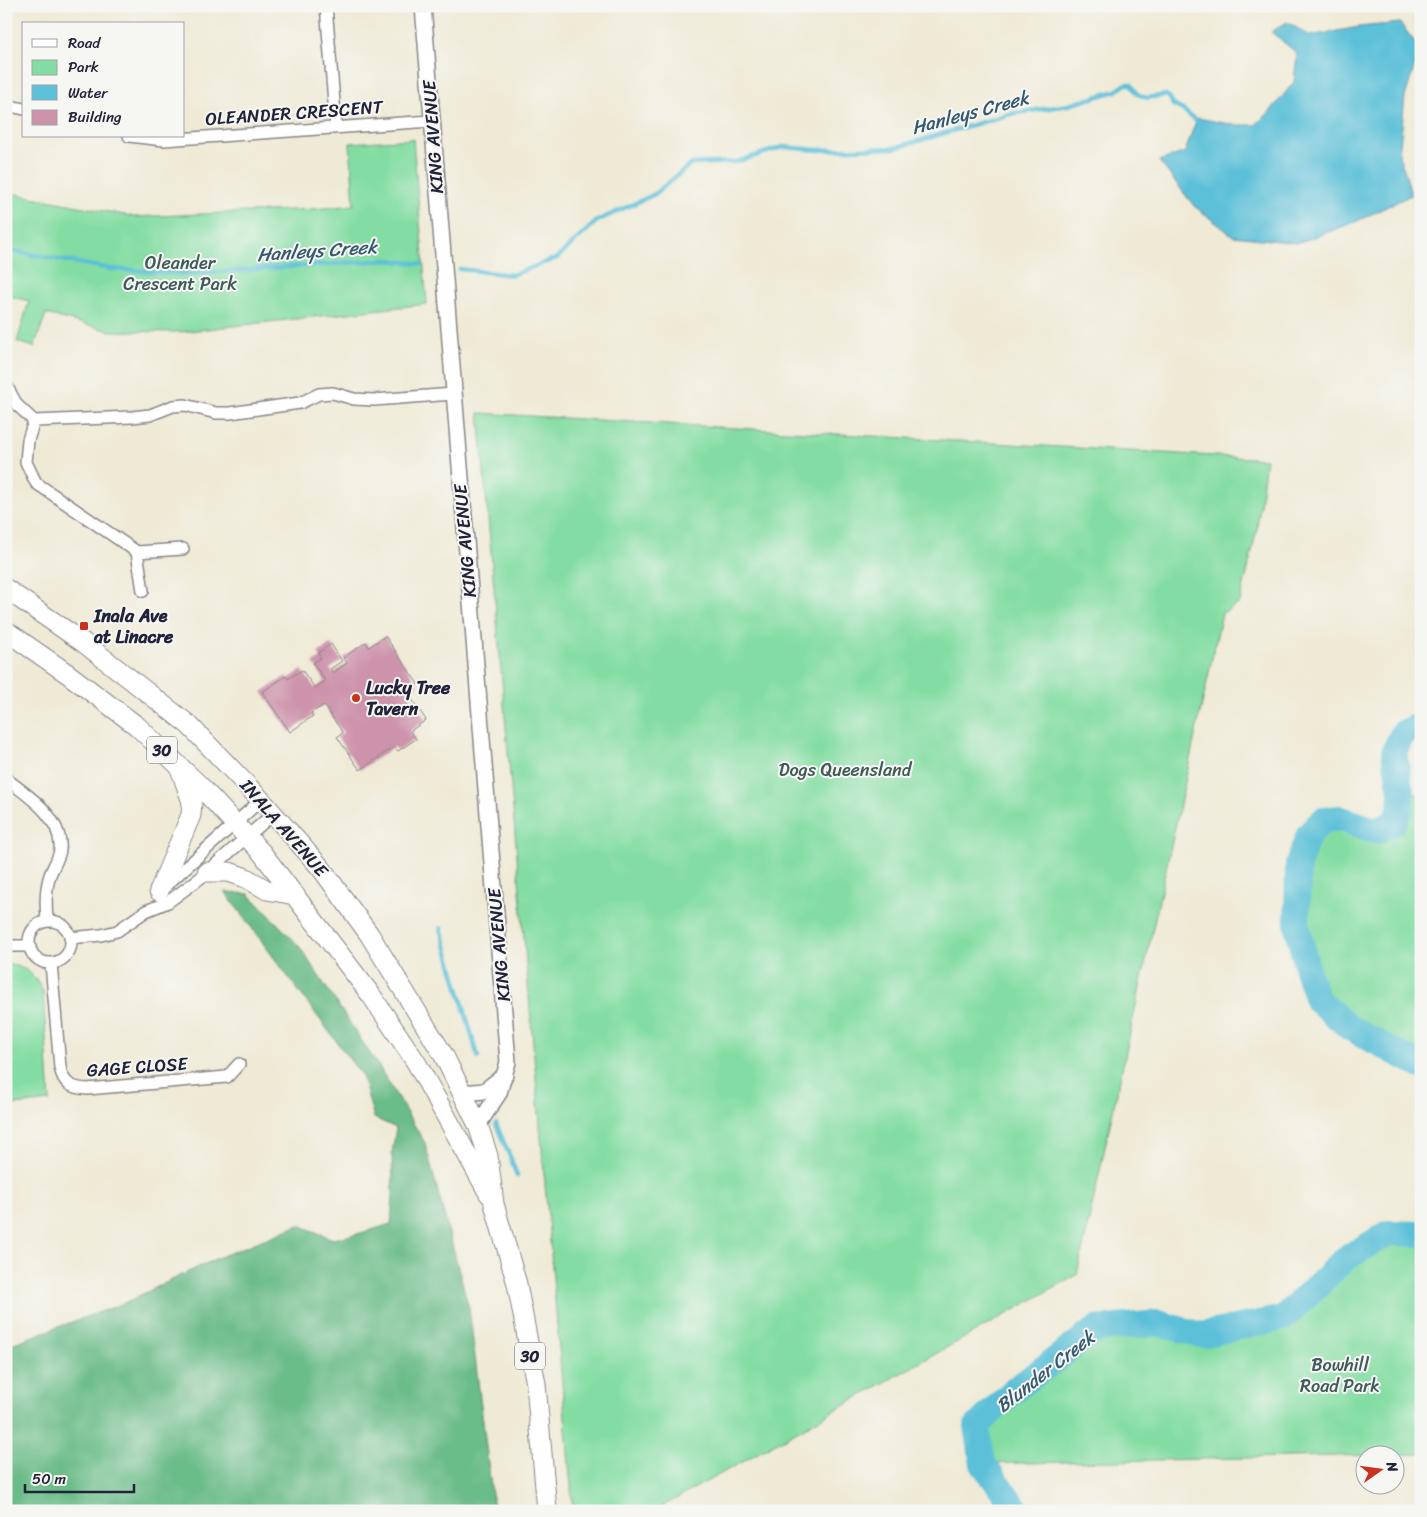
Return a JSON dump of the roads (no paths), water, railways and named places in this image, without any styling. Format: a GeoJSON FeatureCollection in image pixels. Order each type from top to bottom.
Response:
{"type":"FeatureCollection","features":[{"type":"Feature","properties":{"kind":"main road","name":"INALA AVENUE"},"geometry":{"type":"LineString","coordinates":[[6,588],[92,649],[189,725],[267,807],[321,868],[369,934],[444,1056],[480,1130]]}},
{"type":"Feature","properties":{"kind":"main road","name":"INALA AVENUE"},"geometry":{"type":"LineString","coordinates":[[6,631],[68,674],[136,726],[179,766],[241,830],[295,895],[371,994],[416,1062],[494,1204]]}},
{"type":"Feature","properties":{"kind":"main road"},"geometry":{"type":"LineString","coordinates":[[163,896],[170,863],[188,825],[192,808],[192,802],[179,766]]}},
{"type":"Feature","properties":{"kind":"main road"},"geometry":{"type":"LineString","coordinates":[[207,872],[229,872],[246,878],[267,890],[295,895]]}},
{"type":"Feature","properties":{"kind":"main road","name":"30"},"geometry":{"type":"LineString","coordinates":[[480,1130],[488,1156],[494,1204],[517,1284],[536,1384],[547,1511]]}},
{"type":"Feature","properties":{"kind":"street"},"geometry":{"type":"LineString","coordinates":[[326,6],[336,128]]}},
{"type":"Feature","properties":{"kind":"street","name":"KING AVENUE"},"geometry":{"type":"LineString","coordinates":[[423,6],[508,1062],[499,1092],[480,1130]]}},
{"type":"Feature","properties":{"kind":"street"},"geometry":{"type":"LineString","coordinates":[[6,105],[22,109]]}},
{"type":"Feature","properties":{"kind":"street","name":"OLEANDER CRESCENT"},"geometry":{"type":"LineString","coordinates":[[146,138],[164,140],[431,121]]}},
{"type":"Feature","properties":{"kind":"street"},"geometry":{"type":"LineString","coordinates":[[6,385],[17,405],[34,421],[141,416],[150,415],[179,405],[216,413],[230,413],[300,403],[319,394],[333,392],[354,399],[374,400],[453,394]]}},
{"type":"Feature","properties":{"kind":"street"},"geometry":{"type":"LineString","coordinates":[[34,421],[28,440],[26,462],[36,483],[137,552],[183,549]]}},
{"type":"Feature","properties":{"kind":"street"},"geometry":{"type":"LineString","coordinates":[[137,552],[143,591]]}},
{"type":"Feature","properties":{"kind":"street"},"geometry":{"type":"LineString","coordinates":[[6,779],[25,792],[50,817],[59,831],[60,851],[49,877],[46,902],[47,921]]}},
{"type":"Feature","properties":{"kind":"street"},"geometry":{"type":"LineString","coordinates":[[70,938],[101,935],[117,930],[146,911],[267,807]]}},
{"type":"Feature","properties":{"kind":"street"},"geometry":{"type":"LineString","coordinates":[[163,896],[207,872],[241,830],[267,807]]}},
{"type":"Feature","properties":{"kind":"street"},"geometry":{"type":"LineString","coordinates":[[47,921],[62,924],[70,938],[68,953],[63,958],[52,963],[40,960],[32,952],[30,946],[30,934],[38,924],[47,921]]}},
{"type":"Feature","properties":{"kind":"street"},"geometry":{"type":"LineString","coordinates":[[6,946],[30,946]]}},
{"type":"Feature","properties":{"kind":"street","name":"GAGE CLOSE"},"geometry":{"type":"LineString","coordinates":[[52,963],[60,1067],[62,1077],[67,1084],[75,1088],[87,1089],[226,1077],[239,1064]]}},
{"type":"Feature","properties":{"kind":"street"},"geometry":{"type":"LineString","coordinates":[[463,1093],[484,1090],[505,1075]]}},
{"type":"Feature","properties":{"kind":"water"},"geometry":{"type":"Polygon","coordinates":[[[1287,22],[1310,36],[1359,27],[1400,23],[1421,50],[1421,59],[1414,68],[1405,97],[1399,156],[1411,195],[1353,223],[1297,243],[1233,236],[1194,206],[1159,161],[1185,152],[1197,118],[1236,125],[1255,125],[1269,113],[1294,82],[1297,53],[1271,32],[1287,22]]]}},
{"type":"Feature","properties":{"kind":"waterway","name":"Hanleys Creek"},"geometry":{"type":"LineString","coordinates":[[460,269],[512,275],[557,258],[597,221],[655,194],[691,164],[736,162],[783,147],[818,150],[894,148],[1010,114],[1069,105],[1116,91],[1126,84],[1131,84],[1137,94],[1147,98],[1166,95],[1170,98],[1173,105],[1183,110],[1200,124]]}},
{"type":"Feature","properties":{"kind":"waterway","name":"Hanleys Creek"},"geometry":{"type":"LineString","coordinates":[[6,250],[111,269],[192,274],[388,260],[421,264]]}},
{"type":"Feature","properties":{"kind":"waterway","name":"Blunder Creek"},"geometry":{"type":"LineString","coordinates":[[1421,725],[1403,733],[1394,752],[1401,792],[1400,811],[1393,823],[1377,831],[1339,818],[1323,820],[1309,834],[1298,864],[1297,925],[1308,973],[1317,1000],[1350,1028],[1421,1066]]}},
{"type":"Feature","properties":{"kind":"waterway"},"geometry":{"type":"LineString","coordinates":[[441,928],[478,1057]]}},
{"type":"Feature","properties":{"kind":"waterway"},"geometry":{"type":"LineString","coordinates":[[496,1124],[517,1176]]}},
{"type":"Feature","properties":{"kind":"waterway","name":"Blunder Creek"},"geometry":{"type":"LineString","coordinates":[[1018,1511],[983,1464],[977,1426],[1012,1392],[1096,1329],[1158,1323],[1201,1335],[1283,1318],[1346,1258],[1389,1233],[1421,1234]]}},
{"type":"Feature","properties":{"kind":"place","name":"Inala Ave at Linacre"},"geometry":{"type":"Point","coordinates":[84,626]}},
{"type":"Feature","properties":{"kind":"place","name":"Lucky Tree Tavern"},"geometry":{"type":"Point","coordinates":[356,698]}},
{"type":"Feature","properties":{"kind":"park label","name":"Oleander Crescent Park"},"geometry":{"type":"Point","coordinates":[180,273]}},
{"type":"Feature","properties":{"kind":"park label","name":"Dogs Queensland"},"geometry":{"type":"Point","coordinates":[845,770]}},
{"type":"Feature","properties":{"kind":"park label","name":"Bowhill Road Park"},"geometry":{"type":"Point","coordinates":[1340,1375]}}]}
